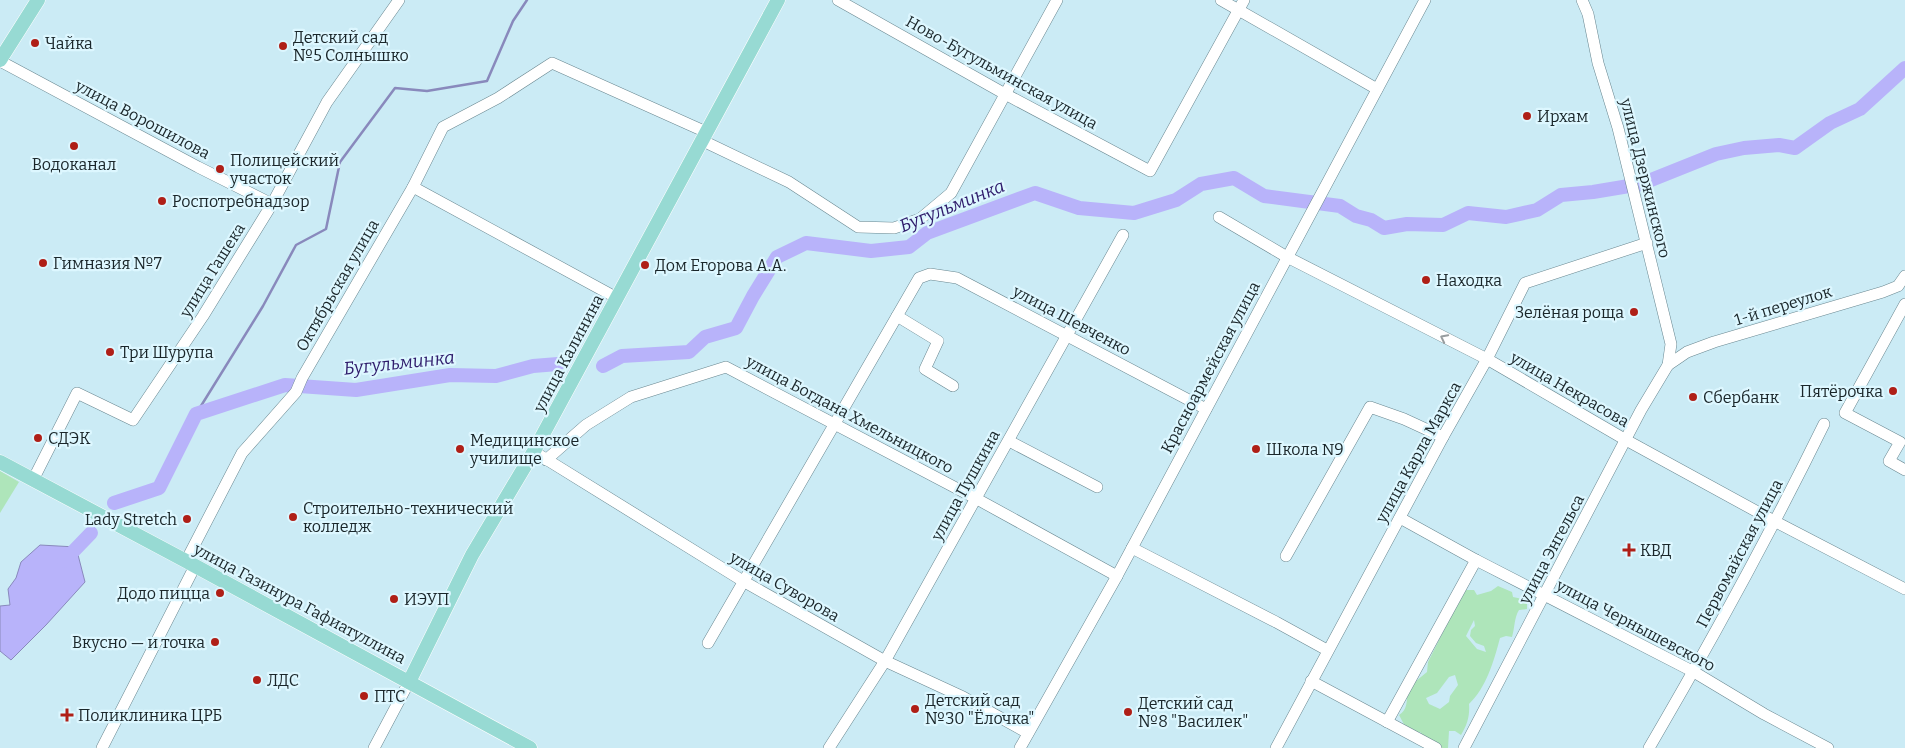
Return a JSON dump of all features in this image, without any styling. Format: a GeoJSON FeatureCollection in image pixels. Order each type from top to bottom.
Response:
{"type":"FeatureCollection","features":[{"type":"Feature","properties":{"kind":"main road"},"geometry":{"type":"LineString","coordinates":[[0,60],[38,0]]}},
{"type":"Feature","properties":{"kind":"main road","name":"улица Калинина"},"geometry":{"type":"LineString","coordinates":[[408,682],[472,555],[534,452],[778,0]]}},
{"type":"Feature","properties":{"kind":"main road","name":"улица Газинура Гафиатуллина"},"geometry":{"type":"LineString","coordinates":[[0,462],[530,748]]}},
{"type":"Feature","properties":{"kind":"street","name":"улица Гашека"},"geometry":{"type":"LineString","coordinates":[[33,480],[77,394],[133,420],[203,316],[272,204],[327,102],[399,0]]}},
{"type":"Feature","properties":{"kind":"street","name":"Ново-Бугульминская улица"},"geometry":{"type":"LineString","coordinates":[[838,0],[1005,94],[1150,171],[1242,5]]}},
{"type":"Feature","properties":{"kind":"street"},"geometry":{"type":"LineString","coordinates":[[704,136],[789,182],[858,227],[894,228],[920,219],[951,193],[1057,0]]}},
{"type":"Feature","properties":{"kind":"street"},"geometry":{"type":"LineString","coordinates":[[1221,0],[1242,5],[1377,88]]}},
{"type":"Feature","properties":{"kind":"street","name":"Красноармейская улица"},"geometry":{"type":"LineString","coordinates":[[1020,748],[1117,576],[1425,0]]}},
{"type":"Feature","properties":{"kind":"street","name":"улица Дзержинского"},"geometry":{"type":"LineString","coordinates":[[1582,0],[1588,14],[1598,63],[1618,128],[1671,344],[1668,365]]}},
{"type":"Feature","properties":{"kind":"street","name":"улица Ворошилова"},"geometry":{"type":"LineString","coordinates":[[0,60],[198,167],[272,204]]}},
{"type":"Feature","properties":{"kind":"street","name":"Октябрьская улица"},"geometry":{"type":"LineString","coordinates":[[102,748],[242,453],[296,392],[302,378],[413,187],[443,127],[498,98],[552,63],[704,136]]}},
{"type":"Feature","properties":{"kind":"street"},"geometry":{"type":"LineString","coordinates":[[413,187],[617,298]]}},
{"type":"Feature","properties":{"kind":"street","name":"улица Некрасова"},"geometry":{"type":"LineString","coordinates":[[1219,217],[1287,257],[1487,360],[1626,440],[1776,522],[1905,589]]}},
{"type":"Feature","properties":{"kind":"street","name":"улица Пушкина"},"geometry":{"type":"LineString","coordinates":[[829,748],[885,661],[1124,235]]}},
{"type":"Feature","properties":{"kind":"street","name":"улица Карла Маркса"},"geometry":{"type":"LineString","coordinates":[[1276,748],[1327,650],[1487,360],[1525,283],[1647,243]]}},
{"type":"Feature","properties":{"kind":"street","name":"улица Шевченко"},"geometry":{"type":"LineString","coordinates":[[897,316],[919,278],[930,274],[957,278],[1206,409]]}},
{"type":"Feature","properties":{"kind":"street","name":"1-й переулок"},"geometry":{"type":"LineString","coordinates":[[1668,365],[1687,352],[1714,342],[1902,290],[1905,276]]}},
{"type":"Feature","properties":{"kind":"street"},"geometry":{"type":"LineString","coordinates":[[1905,304],[1845,413],[1900,442],[1888,461],[1905,470]]}},
{"type":"Feature","properties":{"kind":"street"},"geometry":{"type":"LineString","coordinates":[[708,643],[897,316],[938,341],[925,369],[953,386]]}},
{"type":"Feature","properties":{"kind":"street","name":"улица Энгельса"},"geometry":{"type":"LineString","coordinates":[[1464,748],[1626,440],[1668,365]]}},
{"type":"Feature","properties":{"kind":"street","name":"улица Богдана Хмельницкого"},"geometry":{"type":"LineString","coordinates":[[546,460],[586,425],[631,397],[726,367],[977,499],[1117,576]]}},
{"type":"Feature","properties":{"kind":"street"},"geometry":{"type":"LineString","coordinates":[[1286,556],[1370,407],[1404,419],[1443,438]]}},
{"type":"Feature","properties":{"kind":"street","name":"Первомайская улица"},"geometry":{"type":"LineString","coordinates":[[1649,748],[1694,672],[1776,522],[1824,424]]}},
{"type":"Feature","properties":{"kind":"street"},"geometry":{"type":"LineString","coordinates":[[1009,441],[1097,487]]}},
{"type":"Feature","properties":{"kind":"street","name":"улица Суворова"},"geometry":{"type":"LineString","coordinates":[[534,452],[743,581],[885,661],[963,697],[1028,733]]}},
{"type":"Feature","properties":{"kind":"street","name":"улица Чернышевского"},"geometry":{"type":"LineString","coordinates":[[1400,518],[1476,560],[1694,672],[1764,714],[1828,748]]}},
{"type":"Feature","properties":{"kind":"street"},"geometry":{"type":"LineString","coordinates":[[1132,548],[1327,650]]}},
{"type":"Feature","properties":{"kind":"street"},"geometry":{"type":"LineString","coordinates":[[1387,722],[1476,560]]}},
{"type":"Feature","properties":{"kind":"street"},"geometry":{"type":"LineString","coordinates":[[1311,681],[1436,748]]}},
{"type":"Feature","properties":{"kind":"street","name":"улица Калинина"},"geometry":{"type":"LineString","coordinates":[[374,748],[408,682]]}},
{"type":"Feature","properties":{"kind":"green space"},"geometry":{"type":"Polygon","coordinates":[[[0,471],[19,482],[0,513],[0,471]]]}},
{"type":"Feature","properties":{"kind":"green space"},"geometry":{"type":"Polygon","coordinates":[[[1498,586],[1512,592],[1513,597],[1527,600],[1527,609],[1519,610],[1517,613],[1512,637],[1500,638],[1485,682],[1469,704],[1468,720],[1461,735],[1455,731],[1449,731],[1448,748],[1433,748],[1420,732],[1408,732],[1399,715],[1407,703],[1407,693],[1416,681],[1427,672],[1428,662],[1464,590],[1474,590],[1477,595],[1491,591],[1498,586]],[[1474,620],[1466,636],[1477,649],[1486,652],[1484,646],[1476,643],[1470,636],[1471,630],[1475,626],[1474,620]],[[1455,675],[1449,677],[1437,693],[1426,698],[1429,704],[1440,709],[1449,702],[1450,696],[1458,685],[1455,675]]]}},
{"type":"Feature","properties":{"kind":"shaded area"},"geometry":{"type":"Polygon","coordinates":[[[40,545],[76,547],[85,582],[11,660],[0,651],[0,606],[10,605],[8,589],[16,578],[21,562],[40,545]]]}},
{"type":"Feature","properties":{"kind":"waterway"},"geometry":{"type":"LineString","coordinates":[[196,414],[263,306],[296,245],[326,229],[340,162],[395,88],[427,91],[487,81],[513,21],[527,0]]}},
{"type":"Feature","properties":{"kind":"waterway","name":"Бугульминка"},"geometry":{"type":"LineString","coordinates":[[603,366],[622,356],[689,352],[705,337],[736,328],[777,257],[806,243],[871,251],[909,247],[927,233],[1035,193],[1079,208],[1134,213],[1176,200],[1201,184],[1234,178],[1264,196],[1340,206],[1356,216],[1371,220],[1384,228],[1407,224],[1443,225],[1468,213],[1506,217],[1537,210],[1561,195],[1641,184],[1716,154],[1744,148],[1779,145],[1795,148],[1830,123],[1860,109],[1905,68]]}},
{"type":"Feature","properties":{"kind":"waterway","name":"Бугульминка"},"geometry":{"type":"LineString","coordinates":[[114,503],[159,488],[196,414],[285,385],[356,390],[450,375],[496,376],[533,366],[558,364]]}},
{"type":"Feature","properties":{"kind":"waterway"},"geometry":{"type":"LineString","coordinates":[[64,561],[91,533]]}},
{"type":"Feature","properties":{"kind":"place","name":"Чайка"},"geometry":{"type":"Point","coordinates":[35,43]}},
{"type":"Feature","properties":{"kind":"place","name":"Детский сад №5 Солнышко"},"geometry":{"type":"Point","coordinates":[283,46]}},
{"type":"Feature","properties":{"kind":"place","name":"Ирхам"},"geometry":{"type":"Point","coordinates":[1527,116]}},
{"type":"Feature","properties":{"kind":"place","name":"Водоканал"},"geometry":{"type":"Point","coordinates":[74,146]}},
{"type":"Feature","properties":{"kind":"place","name":"Полицейский участок"},"geometry":{"type":"Point","coordinates":[220,169]}},
{"type":"Feature","properties":{"kind":"place","name":"Роспотребнадзор"},"geometry":{"type":"Point","coordinates":[162,201]}},
{"type":"Feature","properties":{"kind":"place","name":"Гимназия №7"},"geometry":{"type":"Point","coordinates":[43,263]}},
{"type":"Feature","properties":{"kind":"place","name":"Дом Егорова А.А."},"geometry":{"type":"Point","coordinates":[645,265]}},
{"type":"Feature","properties":{"kind":"place","name":"Находка"},"geometry":{"type":"Point","coordinates":[1426,280]}},
{"type":"Feature","properties":{"kind":"place","name":"Зелёная роща"},"geometry":{"type":"Point","coordinates":[1634,312]}},
{"type":"Feature","properties":{"kind":"place","name":"Три Шурупа"},"geometry":{"type":"Point","coordinates":[110,352]}},
{"type":"Feature","properties":{"kind":"place","name":"Пятёрочка"},"geometry":{"type":"Point","coordinates":[1893,391]}},
{"type":"Feature","properties":{"kind":"place","name":"Сбербанк"},"geometry":{"type":"Point","coordinates":[1693,397]}},
{"type":"Feature","properties":{"kind":"place","name":"СДЭК"},"geometry":{"type":"Point","coordinates":[38,438]}},
{"type":"Feature","properties":{"kind":"place","name":"Медицинское училище"},"geometry":{"type":"Point","coordinates":[460,449]}},
{"type":"Feature","properties":{"kind":"place","name":"Школа N9"},"geometry":{"type":"Point","coordinates":[1256,449]}},
{"type":"Feature","properties":{"kind":"place","name":"Строительно-технический колледж"},"geometry":{"type":"Point","coordinates":[293,517]}},
{"type":"Feature","properties":{"kind":"place","name":"Lady Stretch"},"geometry":{"type":"Point","coordinates":[187,519]}},
{"type":"Feature","properties":{"kind":"place","name":"КВД"},"geometry":{"type":"Point","coordinates":[1629,550]}},
{"type":"Feature","properties":{"kind":"place","name":"Додо пицца"},"geometry":{"type":"Point","coordinates":[220,593]}},
{"type":"Feature","properties":{"kind":"place","name":"ИЭУП"},"geometry":{"type":"Point","coordinates":[394,599]}},
{"type":"Feature","properties":{"kind":"place","name":"Вкусно — и точка"},"geometry":{"type":"Point","coordinates":[215,642]}},
{"type":"Feature","properties":{"kind":"place","name":"ЛДС"},"geometry":{"type":"Point","coordinates":[257,680]}},
{"type":"Feature","properties":{"kind":"place","name":"ПТС"},"geometry":{"type":"Point","coordinates":[364,696]}},
{"type":"Feature","properties":{"kind":"place","name":"Детский сад №30 \"Ёлочка\""},"geometry":{"type":"Point","coordinates":[915,709]}},
{"type":"Feature","properties":{"kind":"place","name":"Детский сад №8 \"Василек\""},"geometry":{"type":"Point","coordinates":[1128,712]}},
{"type":"Feature","properties":{"kind":"place","name":"Поликлиника ЦРБ"},"geometry":{"type":"Point","coordinates":[67,715]}}]}
